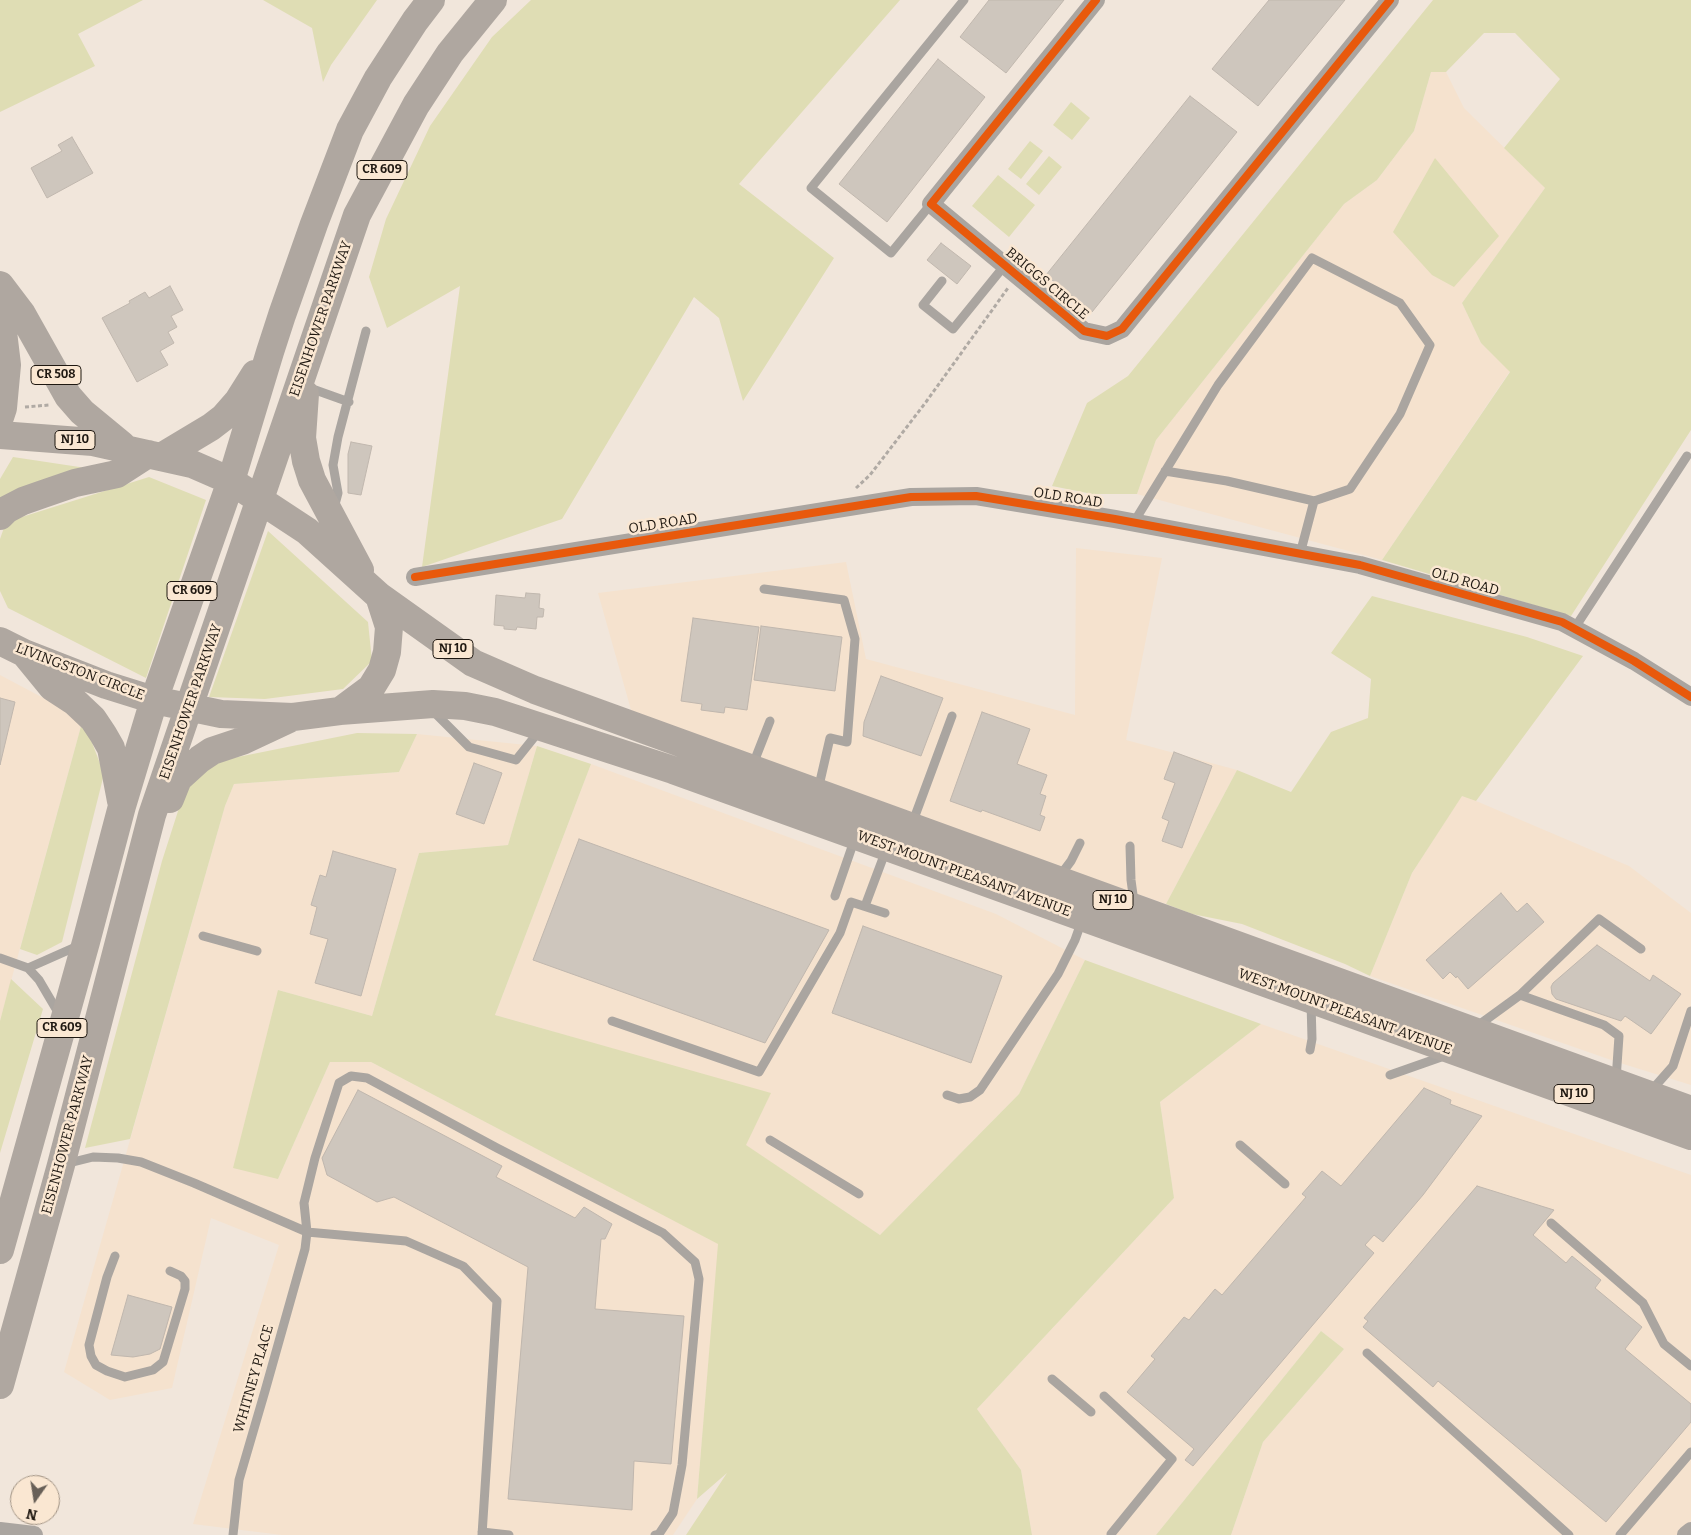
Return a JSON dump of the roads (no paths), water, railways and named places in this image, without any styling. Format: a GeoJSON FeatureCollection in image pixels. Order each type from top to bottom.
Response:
{"type":"FeatureCollection","features":[{"type":"Feature","properties":{"kind":"main road","name":"CR 609"},"geometry":{"type":"LineString","coordinates":[[0,1250],[6,1209],[63,1024],[122,806],[154,700],[231,481],[270,352],[314,224],[350,130],[378,78],[415,20],[431,0]]}},
{"type":"Feature","properties":{"kind":"main road","name":"EISENHOWER PARKWAY"},"geometry":{"type":"LineString","coordinates":[[0,1385],[61,1165],[152,815],[260,499],[306,373],[358,215],[416,105],[450,53],[493,0]]}},
{"type":"Feature","properties":{"kind":"main road","name":"CR 508"},"geometry":{"type":"LineString","coordinates":[[0,285],[22,314],[68,396],[99,427],[146,454]]}},
{"type":"Feature","properties":{"kind":"main road"},"geometry":{"type":"LineString","coordinates":[[0,307],[2,338],[7,365],[3,408],[10,412]]}},
{"type":"Feature","properties":{"kind":"main road"},"geometry":{"type":"LineString","coordinates":[[0,516],[6,510],[23,501],[75,483],[116,474],[146,454],[211,427],[224,417],[238,401],[270,352]]}},
{"type":"Feature","properties":{"kind":"main road"},"geometry":{"type":"LineString","coordinates":[[306,373],[302,438],[306,462],[312,480],[332,518],[374,591],[389,627],[387,652],[382,670],[371,688],[340,711]]}},
{"type":"Feature","properties":{"kind":"main road","name":"NJ 10"},"geometry":{"type":"LineString","coordinates":[[0,435],[93,442],[192,464],[231,481],[307,531],[374,591]]}},
{"type":"Feature","properties":{"kind":"main road","name":"WEST MOUNT PLEASANT AVENUE"},"geometry":{"type":"LineString","coordinates":[[374,591],[473,663],[535,690],[1691,1110]]}},
{"type":"Feature","properties":{"kind":"main road","name":"LIVINGSTON CIRCLE"},"geometry":{"type":"LineString","coordinates":[[0,640],[24,653],[106,685],[154,700],[189,708],[221,714],[293,717],[340,711]]}},
{"type":"Feature","properties":{"kind":"main road"},"geometry":{"type":"LineString","coordinates":[[24,653],[52,686],[75,702],[93,719],[103,734],[111,748],[122,806]]}},
{"type":"Feature","properties":{"kind":"main road","name":"WEST MOUNT PLEASANT AVENUE"},"geometry":{"type":"LineString","coordinates":[[340,711],[427,704],[465,706],[495,712],[543,727],[673,770],[856,835],[1691,1136]]}},
{"type":"Feature","properties":{"kind":"main road"},"geometry":{"type":"LineString","coordinates":[[152,815],[170,798],[178,779],[200,758],[218,748],[242,741],[293,717]]}},
{"type":"Feature","properties":{"kind":"street"},"geometry":{"type":"LineString","coordinates":[[931,204],[1096,0]]}},
{"type":"Feature","properties":{"kind":"street","name":"BRIGGS CIRCLE"},"geometry":{"type":"LineString","coordinates":[[931,204],[1084,331],[1107,336],[1122,329],[1390,0]]}},
{"type":"Feature","properties":{"kind":"street","name":"OLD ROAD"},"geometry":{"type":"LineString","coordinates":[[415,577],[911,497],[976,496],[1134,522],[1369,568],[1562,622],[1634,661],[1691,697]]}},
{"type":"Feature","properties":{"kind":"street"},"geometry":{"type":"LineString","coordinates":[[1686,1535],[1691,1530]]}},
{"type":"Feature","properties":{"kind":"street"},"geometry":{"type":"LineString","coordinates":[[0,1531],[34,1535]]}},
{"type":"Feature","properties":{"kind":"lane"},"geometry":{"type":"LineString","coordinates":[[931,204],[891,253],[811,188],[964,0]]}},
{"type":"Feature","properties":{"kind":"lane"},"geometry":{"type":"LineString","coordinates":[[1134,522],[1218,385],[1312,258],[1400,303],[1430,345],[1400,414],[1350,489],[1314,501],[1228,481],[1165,472]]}},
{"type":"Feature","properties":{"kind":"lane"},"geometry":{"type":"LineString","coordinates":[[942,280],[923,304],[953,329],[1011,270]]}},
{"type":"Feature","properties":{"kind":"lane"},"geometry":{"type":"LineString","coordinates":[[332,518],[338,493],[334,465],[338,437],[349,402],[366,331]]}},
{"type":"Feature","properties":{"kind":"lane"},"geometry":{"type":"LineString","coordinates":[[306,373],[349,402]]}},
{"type":"Feature","properties":{"kind":"lane"},"geometry":{"type":"LineString","coordinates":[[1574,629],[1687,456]]}},
{"type":"Feature","properties":{"kind":"lane"},"geometry":{"type":"LineString","coordinates":[[1300,554],[1314,501]]}},
{"type":"Feature","properties":{"kind":"lane"},"geometry":{"type":"LineString","coordinates":[[764,589],[844,600],[855,639],[847,742],[830,738],[817,792]]}},
{"type":"Feature","properties":{"kind":"lane"},"geometry":{"type":"LineString","coordinates":[[427,704],[469,747],[516,760],[543,727]]}},
{"type":"Feature","properties":{"kind":"lane"},"geometry":{"type":"LineString","coordinates":[[911,826],[952,716]]}},
{"type":"Feature","properties":{"kind":"lane"},"geometry":{"type":"LineString","coordinates":[[752,768],[770,721]]}},
{"type":"Feature","properties":{"kind":"lane"},"geometry":{"type":"LineString","coordinates":[[835,896],[856,835]]}},
{"type":"Feature","properties":{"kind":"lane"},"geometry":{"type":"LineString","coordinates":[[1058,879],[1071,861],[1080,843]]}},
{"type":"Feature","properties":{"kind":"lane"},"geometry":{"type":"LineString","coordinates":[[1130,846],[1134,907]]}},
{"type":"Feature","properties":{"kind":"lane"},"geometry":{"type":"LineString","coordinates":[[865,906],[888,847]]}},
{"type":"Feature","properties":{"kind":"lane"},"geometry":{"type":"LineString","coordinates":[[612,1022],[759,1072],[840,933],[851,902],[885,913]]}},
{"type":"Feature","properties":{"kind":"lane"},"geometry":{"type":"LineString","coordinates":[[948,1095],[959,1100],[970,1097],[980,1090],[1058,974],[1075,940],[1082,917]]}},
{"type":"Feature","properties":{"kind":"lane"},"geometry":{"type":"LineString","coordinates":[[1472,1030],[1520,995],[1599,919],[1641,949]]}},
{"type":"Feature","properties":{"kind":"lane"},"geometry":{"type":"LineString","coordinates":[[203,936],[257,951]]}},
{"type":"Feature","properties":{"kind":"lane"},"geometry":{"type":"LineString","coordinates":[[28,968],[86,942]]}},
{"type":"Feature","properties":{"kind":"lane"},"geometry":{"type":"LineString","coordinates":[[0,958],[28,968],[39,980],[63,1024]]}},
{"type":"Feature","properties":{"kind":"lane"},"geometry":{"type":"LineString","coordinates":[[1520,995],[1604,1025],[1619,1036],[1616,1083]]}},
{"type":"Feature","properties":{"kind":"lane"},"geometry":{"type":"LineString","coordinates":[[1310,1050],[1312,1039],[1311,1000]]}},
{"type":"Feature","properties":{"kind":"lane"},"geometry":{"type":"LineString","coordinates":[[1647,1094],[1673,1066],[1691,1011]]}},
{"type":"Feature","properties":{"kind":"lane"},"geometry":{"type":"LineString","coordinates":[[1390,1075],[1457,1052]]}},
{"type":"Feature","properties":{"kind":"lane","name":"WHITNEY PLACE"},"geometry":{"type":"LineString","coordinates":[[233,1535],[239,1480],[305,1250],[307,1232],[304,1203],[314,1158],[339,1083],[351,1076],[367,1078],[663,1234],[694,1262],[699,1279],[682,1465],[673,1513],[659,1534],[655,1535]]}},
{"type":"Feature","properties":{"kind":"lane"},"geometry":{"type":"LineString","coordinates":[[770,1140],[859,1194]]}},
{"type":"Feature","properties":{"kind":"lane"},"geometry":{"type":"LineString","coordinates":[[1240,1145],[1285,1184]]}},
{"type":"Feature","properties":{"kind":"lane"},"geometry":{"type":"LineString","coordinates":[[61,1165],[93,1157],[118,1158],[141,1162],[307,1232],[406,1242],[463,1266],[497,1301],[482,1534],[508,1535]]}},
{"type":"Feature","properties":{"kind":"lane"},"geometry":{"type":"LineString","coordinates":[[1551,1223],[1643,1304],[1664,1344],[1691,1366]]}},
{"type":"Feature","properties":{"kind":"lane"},"geometry":{"type":"LineString","coordinates":[[115,1256],[107,1277],[89,1345],[91,1356],[96,1365],[116,1374],[125,1376],[141,1374],[152,1370],[163,1362],[186,1289],[185,1281],[181,1276],[170,1272]]}},
{"type":"Feature","properties":{"kind":"lane"},"geometry":{"type":"LineString","coordinates":[[1367,1353],[1568,1535]]}},
{"type":"Feature","properties":{"kind":"lane"},"geometry":{"type":"LineString","coordinates":[[1052,1379],[1091,1412]]}},
{"type":"Feature","properties":{"kind":"lane"},"geometry":{"type":"LineString","coordinates":[[1104,1396],[1172,1459],[1111,1534]]}},
{"type":"Feature","properties":{"kind":"lane"},"geometry":{"type":"LineString","coordinates":[[1620,1535],[1691,1452]]}}]}
